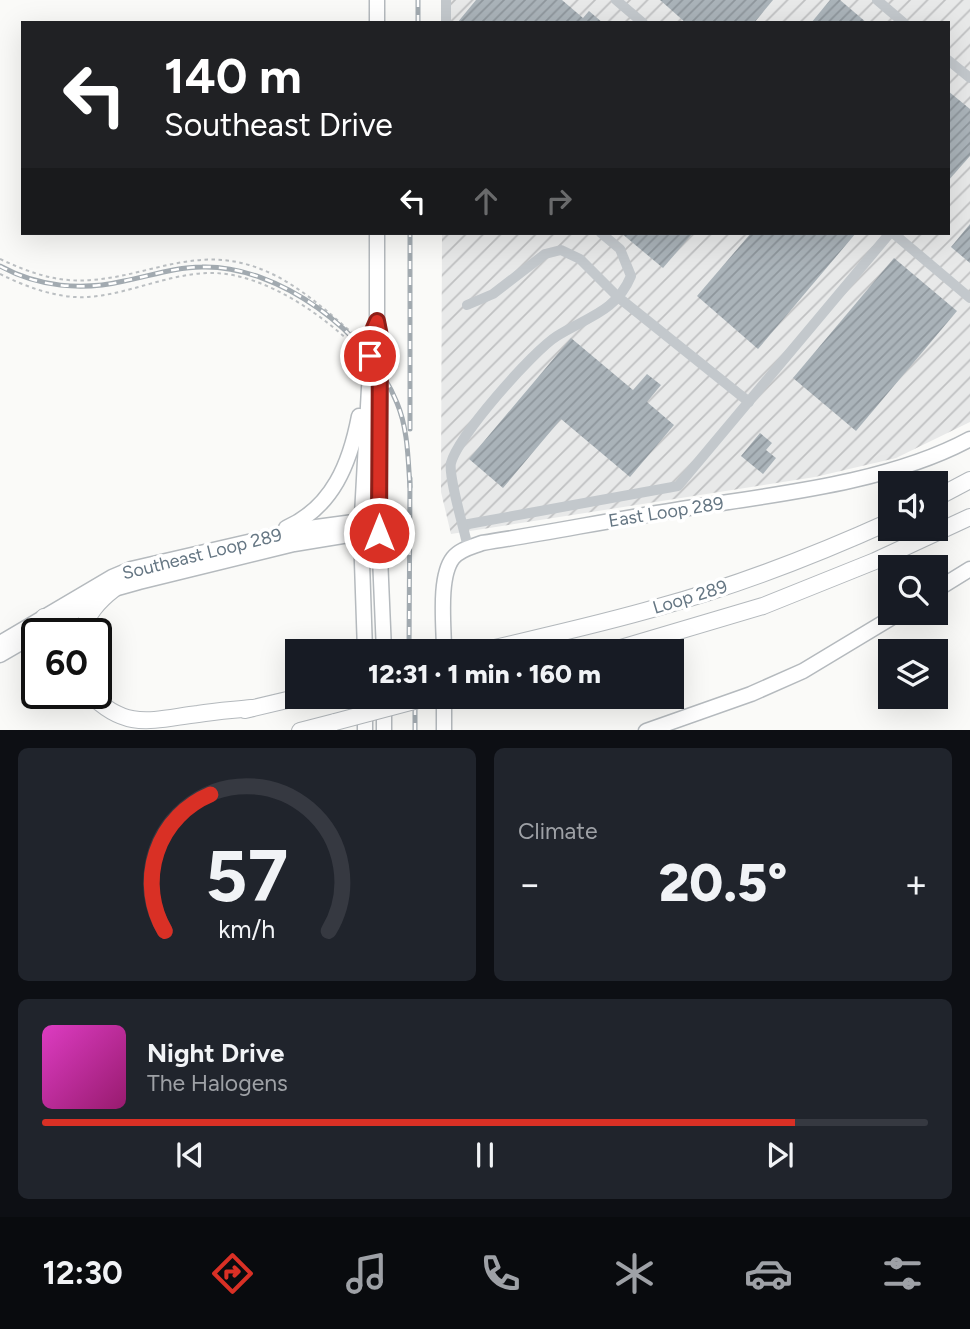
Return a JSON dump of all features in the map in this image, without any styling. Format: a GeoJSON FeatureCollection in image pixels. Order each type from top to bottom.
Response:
{"type":"FeatureCollection","features":[{"type":"Feature","properties":{"kind":"highway"},"geometry":{"type":"LineString","coordinates":[[948,492],[970,480]]}},
{"type":"Feature","properties":{"kind":"highway","name":"Loop 289"},"geometry":{"type":"LineString","coordinates":[[652,639],[764,606],[875,561],[970,517]]}},
{"type":"Feature","properties":{"kind":"highway","name":"Loop 289"},"geometry":{"type":"LineString","coordinates":[[532,639],[625,617],[718,589],[804,558],[878,527]]}},
{"type":"Feature","properties":{"kind":"highway"},"geometry":{"type":"LineString","coordinates":[[88,618],[100,600],[114,590]]}},
{"type":"Feature","properties":{"kind":"highway"},"geometry":{"type":"LineString","coordinates":[[155,730],[285,700]]}},
{"type":"Feature","properties":{"kind":"highway"},"geometry":{"type":"LineString","coordinates":[[108,709],[138,723],[252,708]]}},
{"type":"Feature","properties":{"kind":"highway"},"geometry":{"type":"LineString","coordinates":[[300,730],[384,709]]}},
{"type":"Feature","properties":{"kind":"main road"},"geometry":{"type":"LineString","coordinates":[[377,0],[377,21]]}},
{"type":"Feature","properties":{"kind":"main road"},"geometry":{"type":"LineString","coordinates":[[377,235],[377,321],[380,336],[379,528],[384,639]]}},
{"type":"Feature","properties":{"kind":"main road"},"geometry":{"type":"LineString","coordinates":[[365,639],[361,527],[371,335],[377,321]]}},
{"type":"Feature","properties":{"kind":"main road"},"geometry":{"type":"LineString","coordinates":[[265,538],[303,519],[329,495],[346,464],[368,384]]}},
{"type":"Feature","properties":{"kind":"main road","name":"East Loop 289"},"geometry":{"type":"LineString","coordinates":[[468,548],[482,543],[777,494],[876,474],[929,457],[970,439]]}},
{"type":"Feature","properties":{"kind":"main road","name":"Southeast Loop 289"},"geometry":{"type":"LineString","coordinates":[[62,618],[114,590],[139,582],[361,527]]}},
{"type":"Feature","properties":{"kind":"main road","name":"Southeast Loop 289"},"geometry":{"type":"LineString","coordinates":[[58,618],[112,577],[131,569],[309,528],[379,528]]}},
{"type":"Feature","properties":{"kind":"main road"},"geometry":{"type":"LineString","coordinates":[[444,639],[446,571],[453,558],[468,548]]}},
{"type":"Feature","properties":{"kind":"main road"},"geometry":{"type":"LineString","coordinates":[[948,583],[970,569]]}},
{"type":"Feature","properties":{"kind":"main road"},"geometry":{"type":"LineString","coordinates":[[646,730],[751,694],[803,671],[879,625]]}},
{"type":"Feature","properties":{"kind":"main road","name":"Southeast Loop 289"},"geometry":{"type":"LineString","coordinates":[[0,643],[21,635]]}},
{"type":"Feature","properties":{"kind":"main road","name":"Southeast Loop 289"},"geometry":{"type":"LineString","coordinates":[[0,655],[21,642]]}},
{"type":"Feature","properties":{"kind":"main road"},"geometry":{"type":"LineString","coordinates":[[365,709],[365,730]]}},
{"type":"Feature","properties":{"kind":"main road"},"geometry":{"type":"LineString","coordinates":[[383,730],[384,709]]}},
{"type":"Feature","properties":{"kind":"main road"},"geometry":{"type":"LineString","coordinates":[[444,709],[444,730]]}},
{"type":"Feature","properties":{"kind":"lane"},"geometry":{"type":"LineString","coordinates":[[446,0],[446,21]]}},
{"type":"Feature","properties":{"kind":"lane"},"geometry":{"type":"LineString","coordinates":[[616,0],[641,21]]}},
{"type":"Feature","properties":{"kind":"lane"},"geometry":{"type":"LineString","coordinates":[[877,0],[902,21]]}},
{"type":"Feature","properties":{"kind":"lane"},"geometry":{"type":"LineString","coordinates":[[950,62],[970,79]]}},
{"type":"Feature","properties":{"kind":"lane"},"geometry":{"type":"LineString","coordinates":[[468,548],[450,466],[460,442],[525,365],[556,337],[605,310],[626,289],[631,276],[620,249],[603,235]]}},
{"type":"Feature","properties":{"kind":"lane"},"geometry":{"type":"LineString","coordinates":[[463,525],[678,486],[889,235]]}},
{"type":"Feature","properties":{"kind":"lane"},"geometry":{"type":"LineString","coordinates":[[893,235],[970,298]]}},
{"type":"Feature","properties":{"kind":"lane"},"geometry":{"type":"LineString","coordinates":[[467,305],[493,294],[545,254],[561,250],[580,259],[618,297],[748,402]]}},
{"type":"Feature","properties":{"kind":"path"},"geometry":{"type":"LineString","coordinates":[[0,259],[25,271],[64,280],[110,278],[185,261],[216,260],[251,265],[289,284],[370,355]]}},
{"type":"Feature","properties":{"kind":"path"},"geometry":{"type":"LineString","coordinates":[[0,274],[56,294],[86,298],[187,275],[214,273],[235,276],[289,297],[370,355]]}},
{"type":"Feature","properties":{"kind":"shaded area"},"geometry":{"type":"Polygon","coordinates":[[[442,0],[970,0],[970,422],[896,458],[815,477],[451,534],[441,492],[442,235],[950,235],[950,21],[442,21],[442,0]]]}},
{"type":"Feature","properties":{"kind":"building"},"geometry":{"type":"Polygon","coordinates":[[[476,0],[562,0],[583,18],[589,11],[601,21],[459,21],[476,0]]]}},
{"type":"Feature","properties":{"kind":"building"},"geometry":{"type":"Polygon","coordinates":[[[660,0],[773,0],[756,21],[684,21],[660,0]]]}},
{"type":"Feature","properties":{"kind":"building"},"geometry":{"type":"Polygon","coordinates":[[[830,0],[840,0],[865,21],[813,21],[830,0]]]}},
{"type":"Feature","properties":{"kind":"building"},"geometry":{"type":"Polygon","coordinates":[[[950,93],[970,109],[970,156],[950,179],[950,93]]]}},
{"type":"Feature","properties":{"kind":"building"},"geometry":{"type":"Polygon","coordinates":[[[970,224],[970,263],[951,247],[970,224]]]}},
{"type":"Feature","properties":{"kind":"building"},"geometry":{"type":"Polygon","coordinates":[[[623,235],[691,235],[663,268],[623,235]]]}},
{"type":"Feature","properties":{"kind":"building"},"geometry":{"type":"Polygon","coordinates":[[[749,235],[854,235],[758,349],[697,296],[749,235]]]}},
{"type":"Feature","properties":{"kind":"building"},"geometry":{"type":"Polygon","coordinates":[[[894,258],[957,311],[856,431],[793,378],[894,258]]]}},
{"type":"Feature","properties":{"kind":"building"},"geometry":{"type":"Polygon","coordinates":[[[571,338],[633,390],[647,374],[661,385],[647,402],[674,425],[630,477],[561,419],[503,488],[469,459],[571,338]]]}},
{"type":"Feature","properties":{"kind":"building"},"geometry":{"type":"Polygon","coordinates":[[[760,433],[772,443],[766,450],[776,458],[763,474],[741,456],[760,433]]]}},
{"type":"Feature","properties":{"kind":"railway"},"geometry":{"type":"LineString","coordinates":[[418,0],[418,21]]}},
{"type":"Feature","properties":{"kind":"railway"},"geometry":{"type":"LineString","coordinates":[[410,235],[410,429]]}},
{"type":"Feature","properties":{"kind":"railway"},"geometry":{"type":"LineString","coordinates":[[0,266],[45,283],[76,286],[108,284],[192,267],[231,269],[290,291],[318,308],[343,329],[366,352],[384,377],[403,423],[410,487]]}},
{"type":"Feature","properties":{"kind":"railway"},"geometry":{"type":"LineString","coordinates":[[409,639],[410,478]]}},
{"type":"Feature","properties":{"kind":"railway"},"geometry":{"type":"LineString","coordinates":[[415,709],[415,730]]}},
{"type":"Feature","properties":{"kind":"route"},"geometry":{"type":"LineString","coordinates":[[370,356],[371,335],[377,321],[380,336],[379,533]]}}]}
